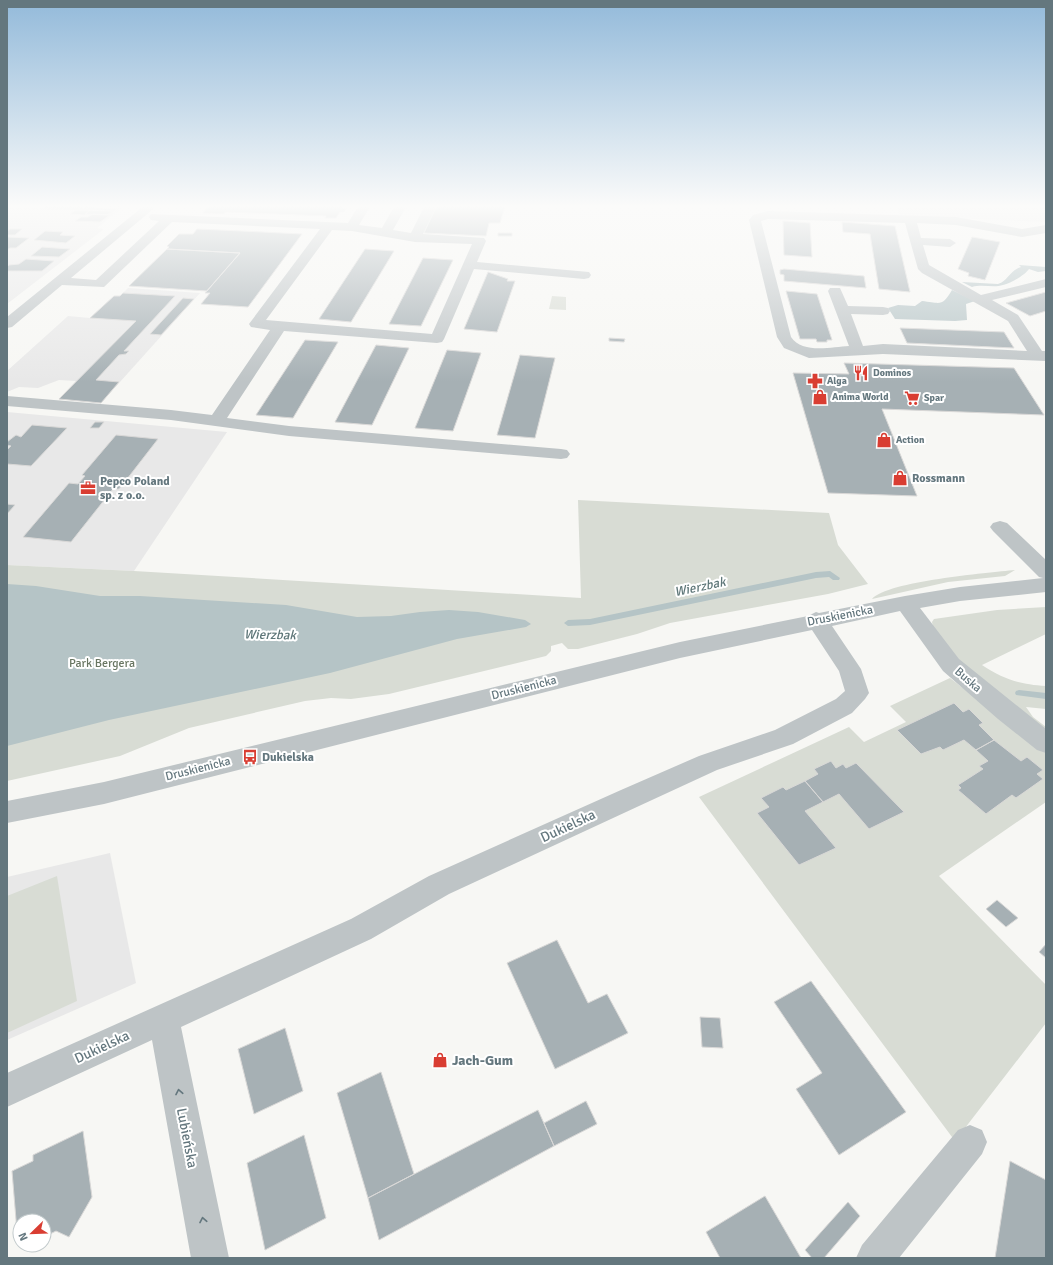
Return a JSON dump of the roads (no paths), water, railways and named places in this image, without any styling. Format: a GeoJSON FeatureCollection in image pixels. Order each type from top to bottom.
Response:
{"type":"FeatureCollection","features":[{"type":"Feature","properties":{"kind":"street"},"geometry":{"type":"LineString","coordinates":[[7,324],[81,264]]}},
{"type":"Feature","properties":{"kind":"street"},"geometry":{"type":"LineString","coordinates":[[59,282],[99,284],[120,264]]}},
{"type":"Feature","properties":{"kind":"street"},"geometry":{"type":"LineString","coordinates":[[301,264],[256,324],[437,339],[470,265],[584,274]]}},
{"type":"Feature","properties":{"kind":"street"},"geometry":{"type":"LineString","coordinates":[[766,264],[784,337],[789,345],[809,353],[883,349],[1042,356]]}},
{"type":"Feature","properties":{"kind":"street"},"geometry":{"type":"LineString","coordinates":[[922,264],[927,270],[1013,318],[1042,356]]}},
{"type":"Feature","properties":{"kind":"street"},"geometry":{"type":"LineString","coordinates":[[980,299],[1046,283]]}},
{"type":"Feature","properties":{"kind":"street"},"geometry":{"type":"LineString","coordinates":[[835,291],[842,310],[857,332],[858,351]]}},
{"type":"Feature","properties":{"kind":"street"},"geometry":{"type":"LineString","coordinates":[[842,310],[883,311]]}},
{"type":"Feature","properties":{"kind":"street"},"geometry":{"type":"LineString","coordinates":[[217,421],[280,327]]}},
{"type":"Feature","properties":{"kind":"street"},"geometry":{"type":"LineString","coordinates":[[7,401],[170,415],[289,431],[561,454]]}},
{"type":"Feature","properties":{"kind":"street"},"geometry":{"type":"LineString","coordinates":[[1000,527],[1046,572]]}},
{"type":"Feature","properties":{"kind":"street","name":"Druskienicka"},"geometry":{"type":"LineString","coordinates":[[7,812],[104,793],[680,650],[816,620],[960,594],[1046,585]]}},
{"type":"Feature","properties":{"kind":"street","name":"Buska"},"geometry":{"type":"LineString","coordinates":[[905,603],[952,665],[1006,712],[1046,743]]}},
{"type":"Feature","properties":{"kind":"street","name":"Dukielska"},"geometry":{"type":"LineString","coordinates":[[7,1090],[361,929],[439,885],[708,763],[784,737],[844,706],[856,693],[850,670],[816,620]]}},
{"type":"Feature","properties":{"kind":"street","name":"Lubieńska"},"geometry":{"type":"LineString","coordinates":[[164,1018],[210,1258]]}},
{"type":"Feature","properties":{"kind":"street"},"geometry":{"type":"LineString","coordinates":[[875,1258],[970,1142]]}},
{"type":"Feature","properties":{"kind":"water"},"geometry":{"type":"Polygon","coordinates":[[[1019,265],[1046,267],[1046,271],[1038,272],[1029,269],[1018,278],[999,286],[972,287],[962,282],[998,284],[1021,267],[1019,265]]]}},
{"type":"Feature","properties":{"kind":"water"},"geometry":{"type":"Polygon","coordinates":[[[952,290],[975,301],[966,304],[967,320],[895,319],[888,308],[898,305],[915,306],[922,301],[940,303],[946,299],[952,290]]]}},
{"type":"Feature","properties":{"kind":"water"},"geometry":{"type":"Polygon","coordinates":[[[7,584],[36,586],[100,596],[140,596],[286,605],[357,617],[391,616],[449,610],[478,612],[525,620],[531,624],[526,627],[457,639],[330,673],[109,720],[7,746],[7,584]]]}},
{"type":"Feature","properties":{"kind":"waterway","name":"Wierzbak"},"geometry":{"type":"LineString","coordinates":[[568,623],[590,622],[816,575],[830,574],[836,578]]}},
{"type":"Feature","properties":{"kind":"waterway","name":"Wierzbak"},"geometry":{"type":"LineString","coordinates":[[1019,693],[1046,696]]}},
{"type":"Feature","properties":{"kind":"place","name":"Dominos"},"geometry":{"type":"Point","coordinates":[861,373]}},
{"type":"Feature","properties":{"kind":"place","name":"Alga"},"geometry":{"type":"Point","coordinates":[815,381]}},
{"type":"Feature","properties":{"kind":"place","name":"Anima World"},"geometry":{"type":"Point","coordinates":[820,397]}},
{"type":"Feature","properties":{"kind":"place","name":"Spar"},"geometry":{"type":"Point","coordinates":[912,398]}},
{"type":"Feature","properties":{"kind":"place","name":"Action"},"geometry":{"type":"Point","coordinates":[884,440]}},
{"type":"Feature","properties":{"kind":"place","name":"Rossmann"},"geometry":{"type":"Point","coordinates":[900,478]}},
{"type":"Feature","properties":{"kind":"place","name":"Pepco Poland sp. z o.o."},"geometry":{"type":"Point","coordinates":[88,488]}},
{"type":"Feature","properties":{"kind":"place","name":"Dukielska"},"geometry":{"type":"Point","coordinates":[250,757]}},
{"type":"Feature","properties":{"kind":"place","name":"Jach-Gum"},"geometry":{"type":"Point","coordinates":[440,1060]}},
{"type":"Feature","properties":{"kind":"park label","name":"Park Bergera"},"geometry":{"type":"Point","coordinates":[102,663]}}]}
